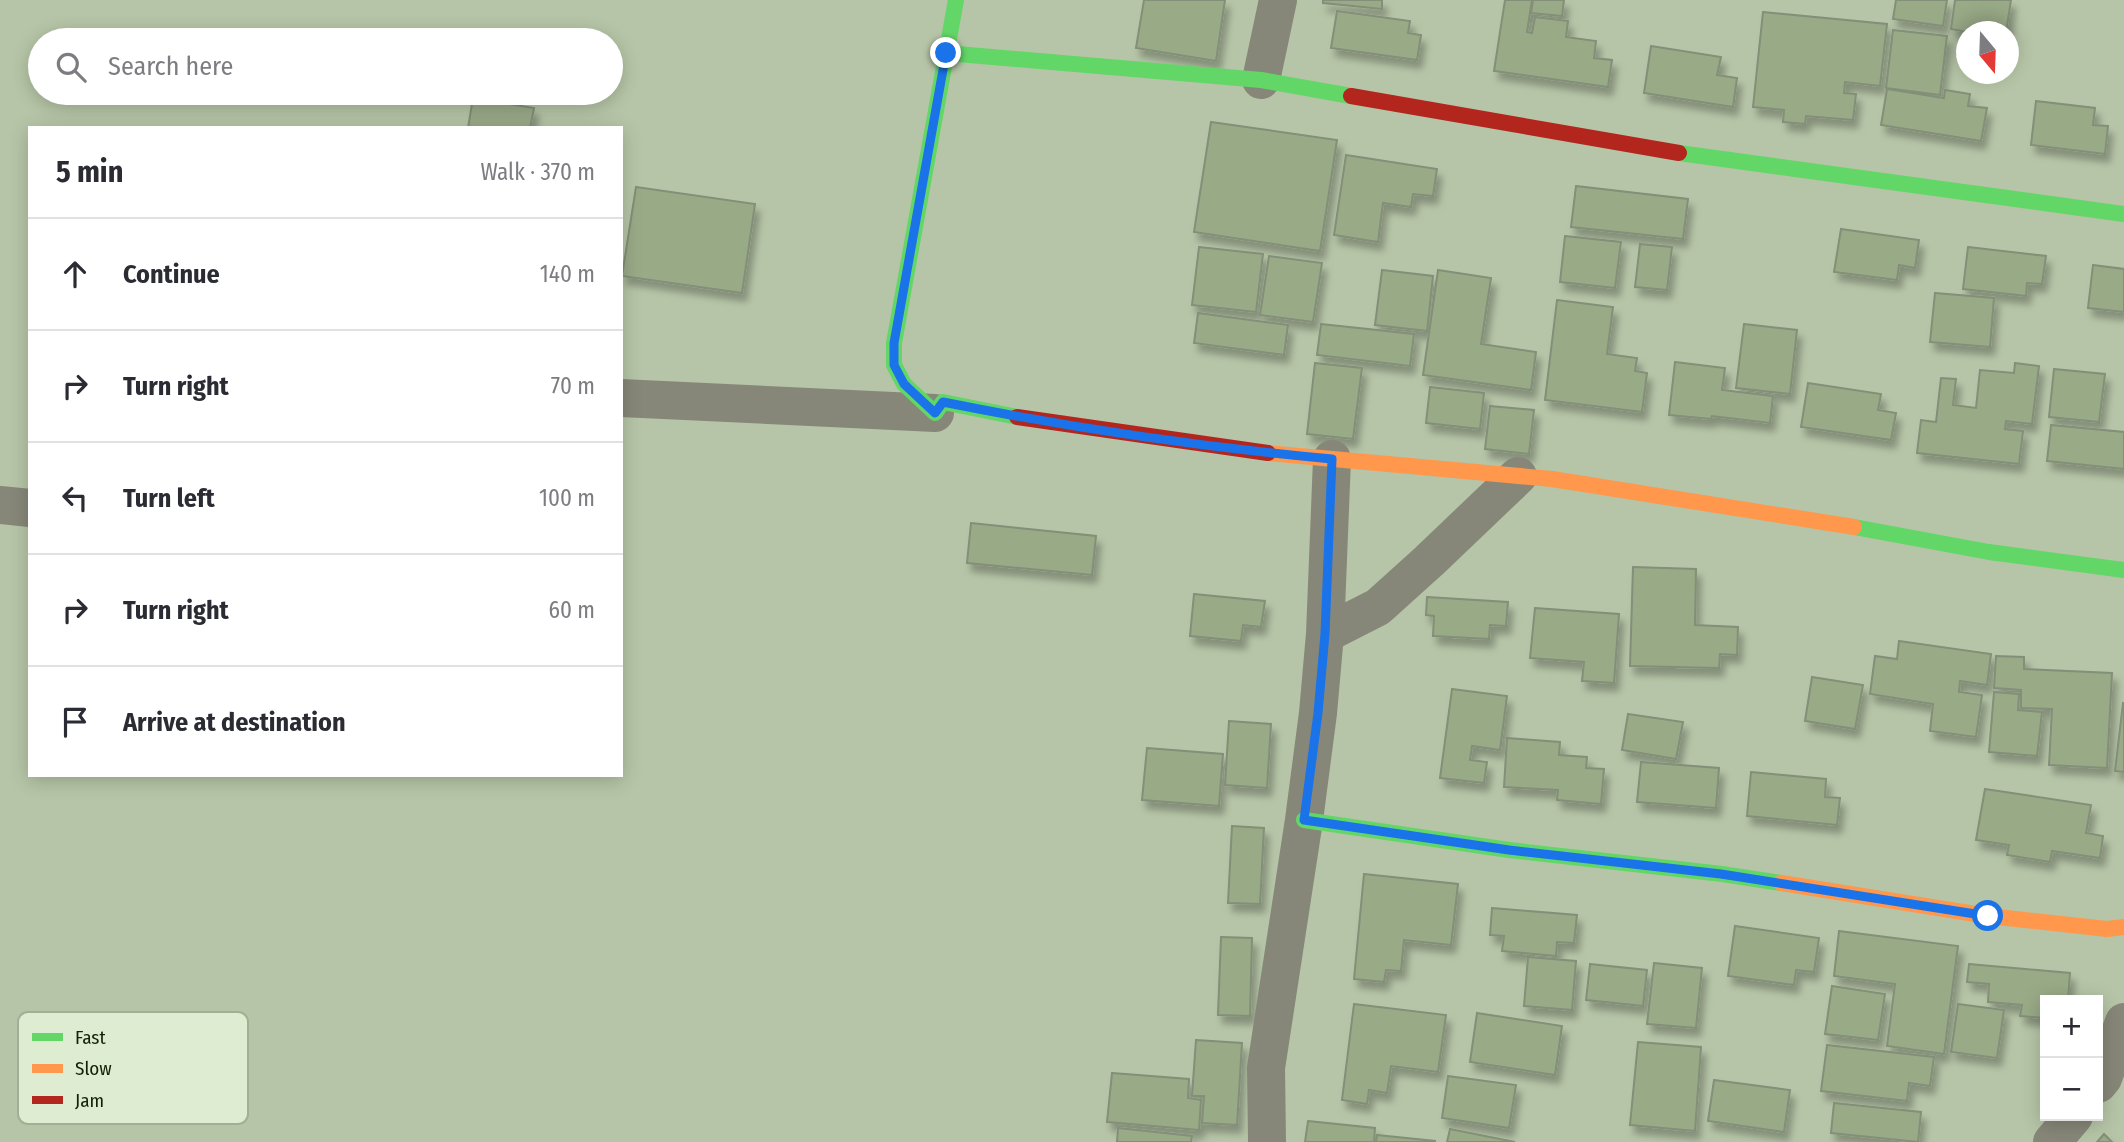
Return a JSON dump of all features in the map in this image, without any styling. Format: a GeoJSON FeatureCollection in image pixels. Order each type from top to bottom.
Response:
{"type":"FeatureCollection","features":[{"type":"Feature","properties":{"kind":"street"},"geometry":{"type":"LineString","coordinates":[[935,413],[904,384],[894,365],[894,343],[956,0]]}},
{"type":"Feature","properties":{"kind":"street"},"geometry":{"type":"LineString","coordinates":[[1261,80],[1278,0]]}},
{"type":"Feature","properties":{"kind":"street"},"geometry":{"type":"LineString","coordinates":[[946,53],[1261,80],[1639,147],[2124,214]]}},
{"type":"Feature","properties":{"kind":"street"},"geometry":{"type":"LineString","coordinates":[[623,398],[935,413]]}},
{"type":"Feature","properties":{"kind":"street"},"geometry":{"type":"LineString","coordinates":[[935,413],[943,402],[1036,421],[1262,453],[1552,479],[1824,521],[1989,552],[2124,570]]}},
{"type":"Feature","properties":{"kind":"street"},"geometry":{"type":"LineString","coordinates":[[1267,1142],[1266,1068],[1318,713],[1325,634],[1332,459]]}},
{"type":"Feature","properties":{"kind":"street"},"geometry":{"type":"LineString","coordinates":[[1325,634],[1378,607],[1518,476]]}},
{"type":"Feature","properties":{"kind":"street"},"geometry":{"type":"LineString","coordinates":[[0,505],[28,508]]}},
{"type":"Feature","properties":{"kind":"street"},"geometry":{"type":"LineString","coordinates":[[1304,820],[1509,850],[1721,874],[1988,916],[2107,929],[2124,927]]}},
{"type":"Feature","properties":{"kind":"street"},"geometry":{"type":"LineString","coordinates":[[2103,1078],[2124,1023]]}},
{"type":"Feature","properties":{"kind":"street"},"geometry":{"type":"LineString","coordinates":[[2052,1142],[2070,1121]]}},
{"type":"Feature","properties":{"kind":"building"},"geometry":{"type":"Polygon","coordinates":[[[1144,0],[1225,0],[1216,61],[1136,48],[1144,0]]]}},
{"type":"Feature","properties":{"kind":"building"},"geometry":{"type":"Polygon","coordinates":[[[1323,0],[1382,0],[1382,9],[1323,3],[1323,0]]]}},
{"type":"Feature","properties":{"kind":"building"},"geometry":{"type":"Polygon","coordinates":[[[1505,0],[1532,0],[1527,32],[1532,33],[1535,17],[1568,21],[1566,37],[1596,41],[1594,58],[1612,60],[1608,87],[1494,71],[1505,0]]]}},
{"type":"Feature","properties":{"kind":"building"},"geometry":{"type":"Polygon","coordinates":[[[1533,0],[1564,0],[1562,16],[1531,13],[1533,0]]]}},
{"type":"Feature","properties":{"kind":"building"},"geometry":{"type":"Polygon","coordinates":[[[1896,0],[1947,0],[1943,26],[1893,19],[1896,0]]]}},
{"type":"Feature","properties":{"kind":"building"},"geometry":{"type":"Polygon","coordinates":[[[1955,0],[2011,0],[2008,21],[1956,21],[1956,30],[1951,29],[1955,0]]]}},
{"type":"Feature","properties":{"kind":"building"},"geometry":{"type":"Polygon","coordinates":[[[1337,11],[1410,21],[1408,33],[1421,35],[1417,60],[1331,48],[1337,11]]]}},
{"type":"Feature","properties":{"kind":"building"},"geometry":{"type":"Polygon","coordinates":[[[1763,12],[1887,24],[1880,86],[1845,82],[1844,93],[1856,94],[1853,120],[1806,116],[1805,124],[1783,122],[1784,110],[1753,107],[1763,12]]]}},
{"type":"Feature","properties":{"kind":"building"},"geometry":{"type":"Polygon","coordinates":[[[1893,30],[1947,36],[1940,95],[1886,88],[1893,30]]]}},
{"type":"Feature","properties":{"kind":"building"},"geometry":{"type":"Polygon","coordinates":[[[1651,46],[1721,57],[1717,75],[1737,78],[1733,107],[1644,93],[1651,46]]]}},
{"type":"Feature","properties":{"kind":"building"},"geometry":{"type":"Polygon","coordinates":[[[1887,89],[1944,98],[1945,90],[1970,94],[1968,106],[1987,108],[1981,141],[1881,125],[1887,89]]]}},
{"type":"Feature","properties":{"kind":"building"},"geometry":{"type":"Polygon","coordinates":[[[2036,101],[2095,108],[2093,125],[2108,126],[2105,154],[2031,145],[2036,101]]]}},
{"type":"Feature","properties":{"kind":"building"},"geometry":{"type":"Polygon","coordinates":[[[472,105],[516,105],[534,108],[530,126],[468,126],[472,105]]]}},
{"type":"Feature","properties":{"kind":"building"},"geometry":{"type":"Polygon","coordinates":[[[1211,122],[1337,140],[1320,251],[1194,232],[1211,122]]]}},
{"type":"Feature","properties":{"kind":"building"},"geometry":{"type":"Polygon","coordinates":[[[1346,155],[1437,169],[1433,196],[1413,194],[1411,207],[1383,203],[1378,242],[1334,235],[1346,155]]]}},
{"type":"Feature","properties":{"kind":"building"},"geometry":{"type":"Polygon","coordinates":[[[1576,186],[1688,199],[1683,239],[1571,227],[1576,186]]]}},
{"type":"Feature","properties":{"kind":"building"},"geometry":{"type":"Polygon","coordinates":[[[636,187],[755,204],[742,293],[623,276],[636,187]]]}},
{"type":"Feature","properties":{"kind":"building"},"geometry":{"type":"Polygon","coordinates":[[[1841,229],[1919,240],[1915,268],[1899,265],[1897,280],[1834,272],[1841,229]]]}},
{"type":"Feature","properties":{"kind":"building"},"geometry":{"type":"Polygon","coordinates":[[[1565,236],[1621,242],[1615,288],[1560,282],[1565,236]]]}},
{"type":"Feature","properties":{"kind":"building"},"geometry":{"type":"Polygon","coordinates":[[[1640,244],[1672,247],[1667,290],[1635,287],[1640,244]]]}},
{"type":"Feature","properties":{"kind":"building"},"geometry":{"type":"Polygon","coordinates":[[[1199,247],[1263,254],[1256,312],[1192,305],[1199,247]]]}},
{"type":"Feature","properties":{"kind":"building"},"geometry":{"type":"Polygon","coordinates":[[[1968,247],[2046,256],[2042,284],[2027,283],[2026,296],[1963,289],[1968,247]]]}},
{"type":"Feature","properties":{"kind":"building"},"geometry":{"type":"Polygon","coordinates":[[[1269,256],[1322,263],[1313,322],[1260,315],[1269,256]]]}},
{"type":"Feature","properties":{"kind":"building"},"geometry":{"type":"Polygon","coordinates":[[[2093,265],[2124,269],[2124,312],[2088,308],[2093,265]]]}},
{"type":"Feature","properties":{"kind":"building"},"geometry":{"type":"Polygon","coordinates":[[[1382,270],[1433,276],[1427,331],[1375,325],[1382,270]]]}},
{"type":"Feature","properties":{"kind":"building"},"geometry":{"type":"Polygon","coordinates":[[[1438,270],[1491,278],[1481,344],[1536,352],[1531,390],[1423,375],[1438,270]]]}},
{"type":"Feature","properties":{"kind":"building"},"geometry":{"type":"Polygon","coordinates":[[[1935,293],[1994,298],[1990,347],[1930,342],[1935,293]]]}},
{"type":"Feature","properties":{"kind":"building"},"geometry":{"type":"Polygon","coordinates":[[[1557,300],[1613,307],[1607,354],[1637,358],[1635,371],[1647,373],[1642,412],[1545,400],[1557,300]]]}},
{"type":"Feature","properties":{"kind":"building"},"geometry":{"type":"Polygon","coordinates":[[[1198,313],[1288,325],[1284,355],[1194,343],[1198,313]]]}},
{"type":"Feature","properties":{"kind":"building"},"geometry":{"type":"Polygon","coordinates":[[[1321,324],[1414,334],[1410,366],[1317,355],[1321,324]]]}},
{"type":"Feature","properties":{"kind":"building"},"geometry":{"type":"Polygon","coordinates":[[[1744,324],[1797,330],[1790,394],[1736,388],[1744,324]]]}},
{"type":"Feature","properties":{"kind":"building"},"geometry":{"type":"Polygon","coordinates":[[[1675,362],[1725,368],[1722,390],[1773,396],[1770,423],[1712,416],[1711,419],[1669,415],[1675,362]]]}},
{"type":"Feature","properties":{"kind":"building"},"geometry":{"type":"Polygon","coordinates":[[[1315,363],[1362,368],[1353,439],[1307,434],[1315,363]]]}},
{"type":"Feature","properties":{"kind":"building"},"geometry":{"type":"Polygon","coordinates":[[[2015,363],[2039,366],[2032,424],[2006,421],[2005,429],[2023,431],[2019,464],[1917,453],[1921,420],[1936,422],[1941,378],[1956,379],[1953,405],[1976,408],[1980,370],[2014,373],[2015,363]]]}},
{"type":"Feature","properties":{"kind":"building"},"geometry":{"type":"Polygon","coordinates":[[[2054,369],[2105,374],[2099,422],[2049,417],[2054,369]]]}},
{"type":"Feature","properties":{"kind":"building"},"geometry":{"type":"Polygon","coordinates":[[[1808,383],[1881,394],[1878,410],[1896,413],[1891,440],[1801,427],[1808,383]]]}},
{"type":"Feature","properties":{"kind":"building"},"geometry":{"type":"Polygon","coordinates":[[[1430,387],[1484,393],[1480,429],[1426,423],[1430,387]]]}},
{"type":"Feature","properties":{"kind":"building"},"geometry":{"type":"Polygon","coordinates":[[[1490,406],[1534,410],[1529,454],[1485,449],[1490,406]]]}},
{"type":"Feature","properties":{"kind":"building"},"geometry":{"type":"Polygon","coordinates":[[[2051,425],[2124,432],[2124,469],[2047,461],[2051,425]]]}},
{"type":"Feature","properties":{"kind":"building"},"geometry":{"type":"Polygon","coordinates":[[[971,523],[1096,536],[1092,575],[967,563],[971,523]]]}},
{"type":"Feature","properties":{"kind":"building"},"geometry":{"type":"Polygon","coordinates":[[[1633,567],[1696,569],[1695,625],[1738,627],[1737,655],[1720,654],[1719,668],[1630,666],[1633,567]]]}},
{"type":"Feature","properties":{"kind":"building"},"geometry":{"type":"Polygon","coordinates":[[[1194,594],[1265,601],[1261,627],[1243,625],[1241,641],[1190,636],[1194,594]]]}},
{"type":"Feature","properties":{"kind":"building"},"geometry":{"type":"Polygon","coordinates":[[[1427,597],[1508,602],[1506,626],[1490,625],[1489,639],[1433,636],[1434,616],[1426,615],[1427,597]]]}},
{"type":"Feature","properties":{"kind":"building"},"geometry":{"type":"Polygon","coordinates":[[[1535,608],[1619,614],[1614,683],[1582,681],[1584,662],[1530,658],[1535,608]]]}},
{"type":"Feature","properties":{"kind":"building"},"geometry":{"type":"Polygon","coordinates":[[[1899,641],[1991,654],[1987,685],[1960,681],[1959,692],[1982,695],[1976,737],[1930,731],[1933,704],[1870,694],[1875,656],[1897,659],[1899,641]]]}},
{"type":"Feature","properties":{"kind":"building"},"geometry":{"type":"Polygon","coordinates":[[[1996,656],[2024,657],[2024,669],[2112,673],[2107,768],[2049,765],[2052,709],[2021,708],[2021,690],[1994,688],[1996,656]]]}},
{"type":"Feature","properties":{"kind":"building"},"geometry":{"type":"Polygon","coordinates":[[[1812,677],[1863,685],[1855,729],[1805,721],[1812,677]]]}},
{"type":"Feature","properties":{"kind":"building"},"geometry":{"type":"Polygon","coordinates":[[[1452,689],[1507,696],[1500,750],[1472,746],[1470,760],[1487,762],[1484,783],[1440,778],[1452,689]]]}},
{"type":"Feature","properties":{"kind":"building"},"geometry":{"type":"Polygon","coordinates":[[[1994,692],[2019,694],[2018,710],[2042,712],[2037,756],[1989,752],[1994,692]]]}},
{"type":"Feature","properties":{"kind":"building"},"geometry":{"type":"Polygon","coordinates":[[[2124,703],[2124,772],[2115,771],[2124,703]]]}},
{"type":"Feature","properties":{"kind":"building"},"geometry":{"type":"Polygon","coordinates":[[[1628,714],[1683,722],[1676,759],[1622,750],[1628,714]]]}},
{"type":"Feature","properties":{"kind":"building"},"geometry":{"type":"Polygon","coordinates":[[[1229,721],[1271,724],[1267,788],[1225,785],[1229,721]]]}},
{"type":"Feature","properties":{"kind":"building"},"geometry":{"type":"Polygon","coordinates":[[[1507,738],[1560,742],[1559,755],[1587,757],[1586,768],[1604,769],[1601,804],[1557,800],[1558,790],[1504,787],[1507,738]]]}},
{"type":"Feature","properties":{"kind":"building"},"geometry":{"type":"Polygon","coordinates":[[[1147,748],[1223,754],[1219,806],[1142,800],[1147,748]]]}},
{"type":"Feature","properties":{"kind":"building"},"geometry":{"type":"Polygon","coordinates":[[[1641,762],[1719,768],[1716,808],[1637,802],[1641,762]]]}},
{"type":"Feature","properties":{"kind":"building"},"geometry":{"type":"Polygon","coordinates":[[[1751,772],[1826,779],[1825,797],[1840,798],[1837,825],[1747,816],[1751,772]]]}},
{"type":"Feature","properties":{"kind":"building"},"geometry":{"type":"Polygon","coordinates":[[[1985,789],[2091,805],[2086,833],[2103,836],[2100,858],[2052,851],[2050,862],[2007,855],[2009,845],[1976,840],[1985,789]]]}},
{"type":"Feature","properties":{"kind":"building"},"geometry":{"type":"Polygon","coordinates":[[[1232,826],[1264,828],[1260,904],[1228,903],[1232,826]]]}},
{"type":"Feature","properties":{"kind":"building"},"geometry":{"type":"Polygon","coordinates":[[[1364,874],[1458,884],[1451,945],[1404,940],[1401,971],[1386,970],[1384,982],[1354,979],[1364,874]]]}},
{"type":"Feature","properties":{"kind":"building"},"geometry":{"type":"Polygon","coordinates":[[[1492,908],[1577,915],[1574,943],[1557,942],[1556,956],[1502,951],[1504,936],[1490,935],[1492,908]]]}},
{"type":"Feature","properties":{"kind":"building"},"geometry":{"type":"Polygon","coordinates":[[[1735,926],[1819,938],[1814,972],[1796,970],[1794,985],[1728,976],[1735,926]]]}},
{"type":"Feature","properties":{"kind":"building"},"geometry":{"type":"Polygon","coordinates":[[[1839,931],[1958,946],[1944,1054],[1887,1046],[1895,984],[1834,976],[1839,931]]]}},
{"type":"Feature","properties":{"kind":"building"},"geometry":{"type":"Polygon","coordinates":[[[1221,937],[1252,938],[1250,1016],[1218,1015],[1221,937]]]}},
{"type":"Feature","properties":{"kind":"building"},"geometry":{"type":"Polygon","coordinates":[[[1528,957],[1576,961],[1572,1010],[1524,1006],[1528,957]]]}},
{"type":"Feature","properties":{"kind":"building"},"geometry":{"type":"Polygon","coordinates":[[[1654,963],[1702,968],[1696,1028],[1647,1024],[1654,963]]]}},
{"type":"Feature","properties":{"kind":"building"},"geometry":{"type":"Polygon","coordinates":[[[1590,964],[1647,970],[1643,1006],[1586,1000],[1590,964]]]}},
{"type":"Feature","properties":{"kind":"building"},"geometry":{"type":"Polygon","coordinates":[[[1969,964],[2070,973],[2068,995],[2040,995],[2040,1018],[2020,1016],[2022,1005],[1988,1002],[1989,984],[1967,982],[1969,964]]]}},
{"type":"Feature","properties":{"kind":"building"},"geometry":{"type":"Polygon","coordinates":[[[1832,986],[1885,994],[1878,1040],[1825,1034],[1832,986]]]}},
{"type":"Feature","properties":{"kind":"building"},"geometry":{"type":"Polygon","coordinates":[[[1354,1004],[1446,1015],[1438,1072],[1391,1066],[1387,1093],[1369,1090],[1367,1104],[1342,1100],[1354,1004]]]}},
{"type":"Feature","properties":{"kind":"building"},"geometry":{"type":"Polygon","coordinates":[[[1958,1004],[2004,1010],[1997,1058],[1951,1052],[1958,1004]]]}},
{"type":"Feature","properties":{"kind":"building"},"geometry":{"type":"Polygon","coordinates":[[[1477,1013],[1562,1026],[1555,1075],[1470,1062],[1477,1013]]]}},
{"type":"Feature","properties":{"kind":"building"},"geometry":{"type":"Polygon","coordinates":[[[1196,1040],[1242,1043],[1237,1125],[1202,1123],[1204,1096],[1192,1096],[1196,1040]]]}},
{"type":"Feature","properties":{"kind":"building"},"geometry":{"type":"Polygon","coordinates":[[[1638,1042],[1701,1047],[1695,1131],[1630,1125],[1638,1042]]]}},
{"type":"Feature","properties":{"kind":"building"},"geometry":{"type":"Polygon","coordinates":[[[1827,1045],[1934,1057],[1930,1086],[1909,1083],[1907,1101],[1821,1091],[1827,1045]]]}},
{"type":"Feature","properties":{"kind":"building"},"geometry":{"type":"Polygon","coordinates":[[[1112,1073],[1189,1079],[1188,1098],[1201,1100],[1199,1130],[1107,1122],[1112,1073]]]}},
{"type":"Feature","properties":{"kind":"building"},"geometry":{"type":"Polygon","coordinates":[[[1448,1076],[1516,1085],[1509,1128],[1442,1118],[1448,1076]]]}},
{"type":"Feature","properties":{"kind":"building"},"geometry":{"type":"Polygon","coordinates":[[[1714,1080],[1790,1090],[1784,1132],[1708,1121],[1714,1080]]]}},
{"type":"Feature","properties":{"kind":"building"},"geometry":{"type":"Polygon","coordinates":[[[1834,1103],[1921,1112],[1918,1142],[1831,1133],[1834,1103]]]}},
{"type":"Feature","properties":{"kind":"building"},"geometry":{"type":"Polygon","coordinates":[[[1308,1121],[1375,1128],[1374,1142],[1305,1142],[1308,1121]]]}},
{"type":"Feature","properties":{"kind":"building"},"geometry":{"type":"Polygon","coordinates":[[[1118,1128],[1192,1136],[1191,1142],[1117,1142],[1118,1128]]]}},
{"type":"Feature","properties":{"kind":"building"},"geometry":{"type":"Polygon","coordinates":[[[1450,1129],[1515,1142],[1447,1142],[1450,1129]]]}},
{"type":"Feature","properties":{"kind":"building"},"geometry":{"type":"Polygon","coordinates":[[[2104,1134],[2112,1142],[2097,1142],[2104,1134]]]}},
{"type":"Feature","properties":{"kind":"building"},"geometry":{"type":"Polygon","coordinates":[[[1377,1135],[1435,1141],[1435,1142],[1376,1142],[1377,1135]]]}},
{"type":"Feature","properties":{"kind":"traffic: fast"},"geometry":{"type":"LineString","coordinates":[[956,0],[894,343],[894,365],[904,384],[935,413],[943,402],[1017,417]]}},
{"type":"Feature","properties":{"kind":"traffic: fast"},"geometry":{"type":"LineString","coordinates":[[946,53],[1261,80],[1351,96]]}},
{"type":"Feature","properties":{"kind":"traffic: fast"},"geometry":{"type":"LineString","coordinates":[[1679,153],[2124,214]]}},
{"type":"Feature","properties":{"kind":"traffic: fast"},"geometry":{"type":"LineString","coordinates":[[1854,527],[1989,552],[2124,570]]}},
{"type":"Feature","properties":{"kind":"traffic: fast"},"geometry":{"type":"LineString","coordinates":[[1304,820],[1509,850],[1781,883]]}},
{"type":"Feature","properties":{"kind":"traffic: slow"},"geometry":{"type":"LineString","coordinates":[[1268,453],[1552,479],[1854,527]]}},
{"type":"Feature","properties":{"kind":"traffic: slow"},"geometry":{"type":"LineString","coordinates":[[1781,883],[1988,916],[2107,929],[2124,927]]}},
{"type":"Feature","properties":{"kind":"traffic: jam"},"geometry":{"type":"LineString","coordinates":[[1351,96],[1679,153]]}},
{"type":"Feature","properties":{"kind":"traffic: jam"},"geometry":{"type":"LineString","coordinates":[[1017,417],[1268,453]]}},
{"type":"Feature","properties":{"kind":"route"},"geometry":{"type":"LineString","coordinates":[[946,53],[894,343],[894,365],[904,384],[935,413],[943,402],[1036,421],[1262,453],[1332,459],[1325,634],[1304,820],[1509,850],[1721,874],[1988,916]]}}]}
